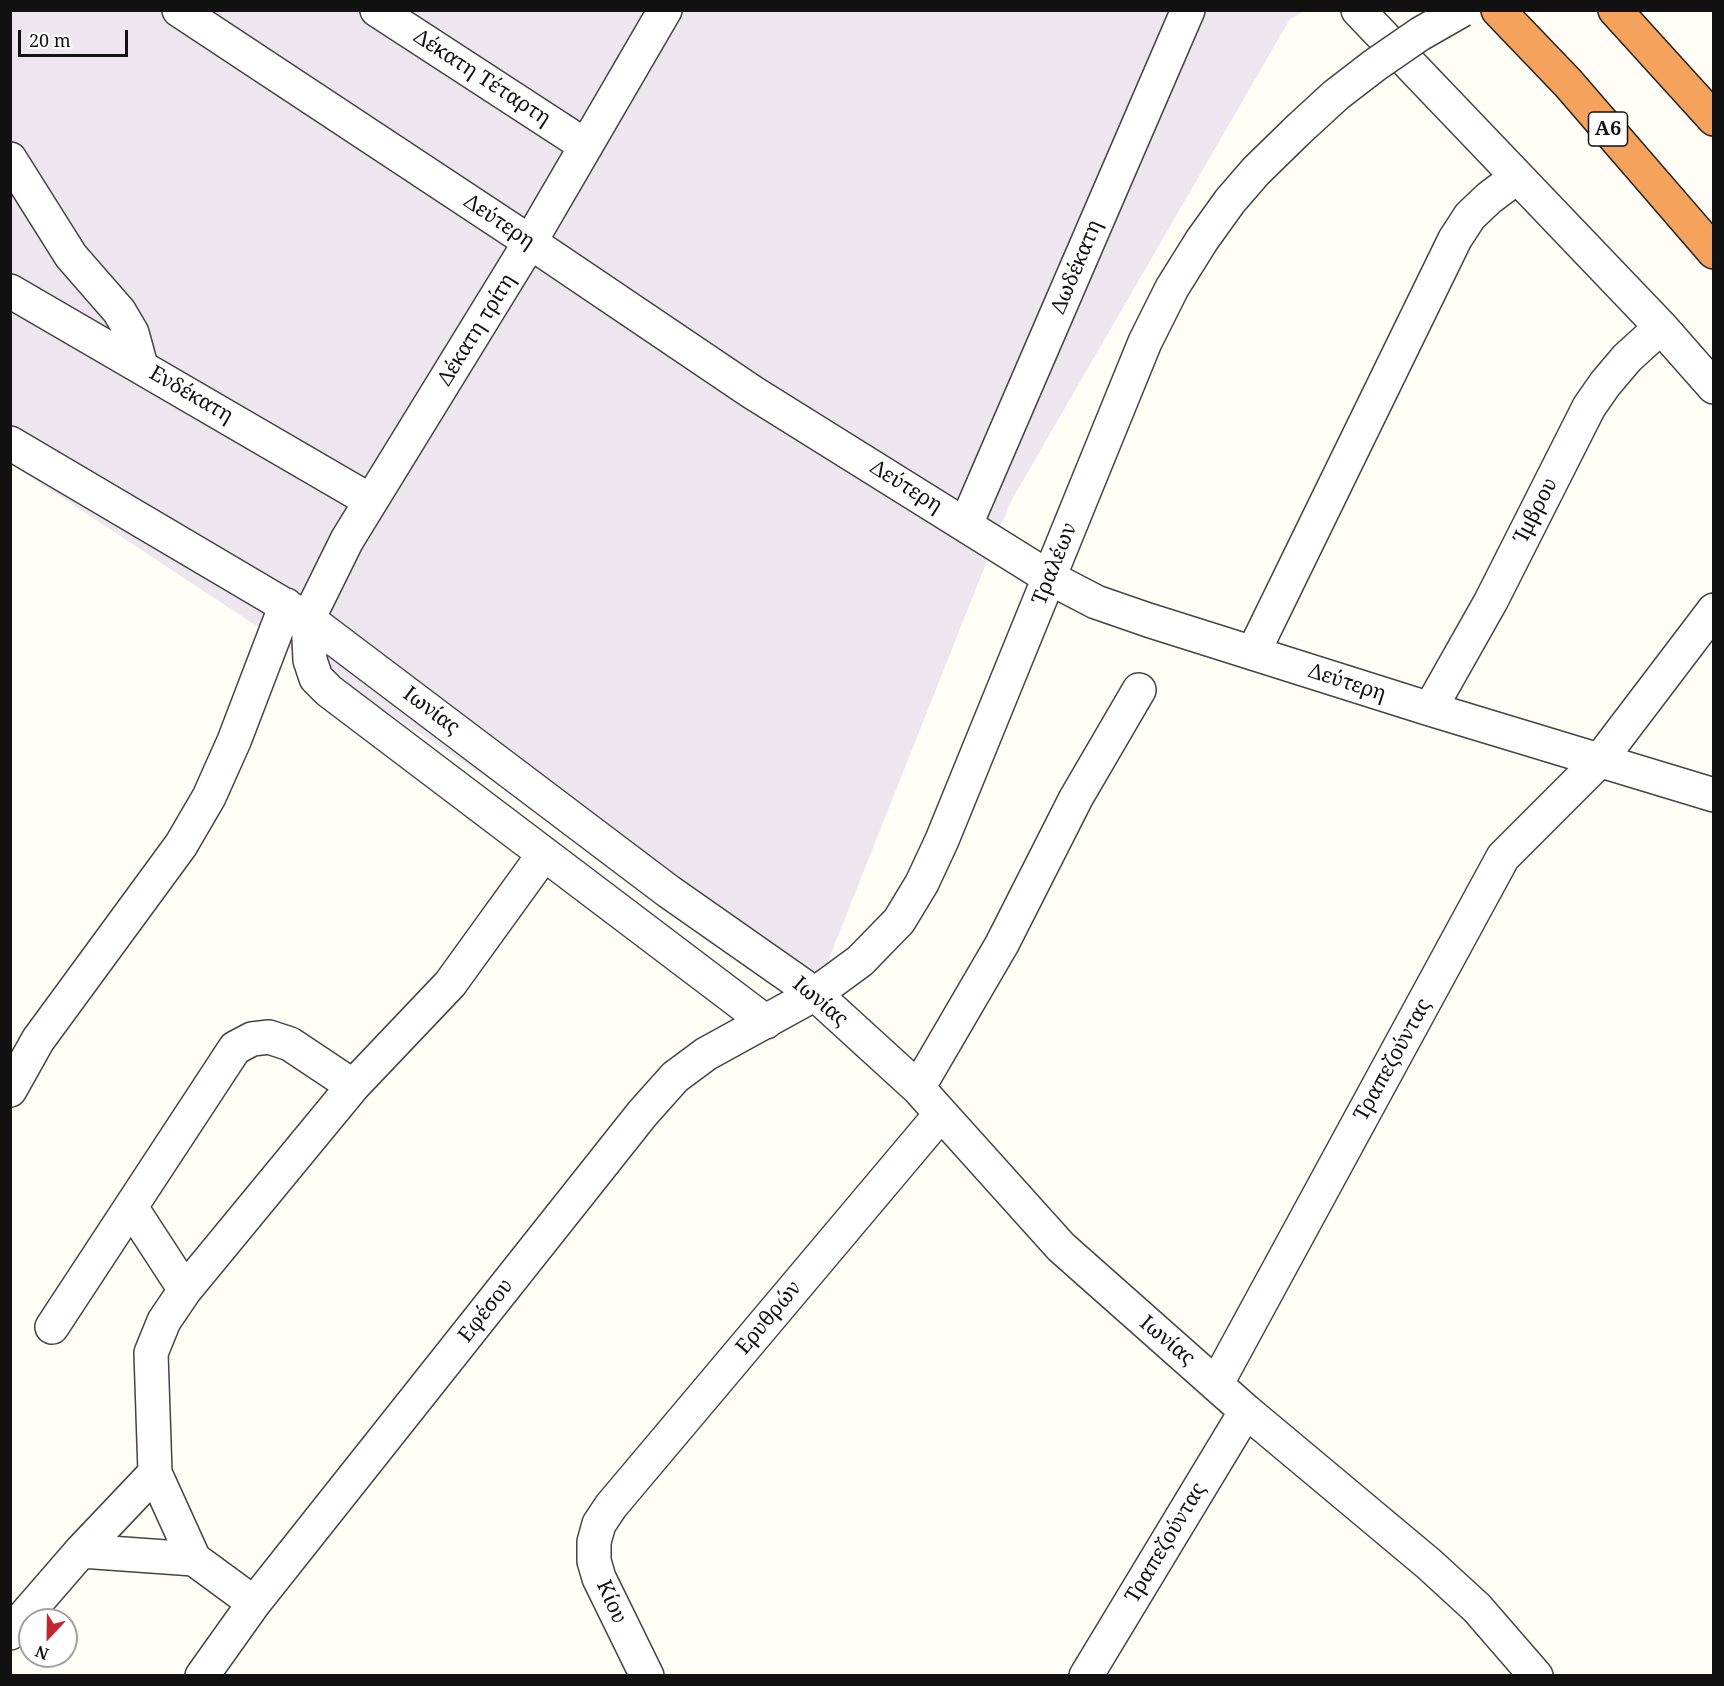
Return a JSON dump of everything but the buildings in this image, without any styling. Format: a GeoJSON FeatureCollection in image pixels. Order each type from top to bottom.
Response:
{"type":"FeatureCollection","features":[{"type":"Feature","properties":{"kind":"highway","name":"Α6"},"geometry":{"type":"LineString","coordinates":[[1498,10],[1568,83],[1713,252]]}},
{"type":"Feature","properties":{"kind":"highway"},"geometry":{"type":"LineString","coordinates":[[1615,10],[1713,119]]}},
{"type":"Feature","properties":{"kind":"street","name":"Δεύτερη"},"geometry":{"type":"LineString","coordinates":[[179,10],[752,392],[1050,578],[1096,602],[1148,621],[1713,795]]}},
{"type":"Feature","properties":{"kind":"street","name":"Δέκατη Τέταρτη"},"geometry":{"type":"LineString","coordinates":[[377,10],[586,146]]}},
{"type":"Feature","properties":{"kind":"street","name":"Δέκατη τρίτη"},"geometry":{"type":"LineString","coordinates":[[10,1090],[38,1040],[181,845],[209,797],[297,612],[347,540],[530,242],[665,10]]}},
{"type":"Feature","properties":{"kind":"street","name":"Δωδέκατη"},"geometry":{"type":"LineString","coordinates":[[966,524],[1188,10]]}},
{"type":"Feature","properties":{"kind":"street"},"geometry":{"type":"LineString","coordinates":[[1358,10],[1661,327],[1713,387]]}},
{"type":"Feature","properties":{"kind":"street","name":"Τραλέων"},"geometry":{"type":"LineString","coordinates":[[815,994],[860,961],[899,921],[922,883],[942,840],[1050,578],[1145,342],[1172,288],[1202,240],[1230,201],[1257,171],[1336,95],[1420,34],[1462,10]]}},
{"type":"Feature","properties":{"kind":"street"},"geometry":{"type":"LineString","coordinates":[[10,159],[71,256],[119,311],[132,333],[141,366]]}},
{"type":"Feature","properties":{"kind":"street"},"geometry":{"type":"LineString","coordinates":[[1253,653],[1455,239],[1470,216],[1517,177]]}},
{"type":"Feature","properties":{"kind":"street","name":"Ενδέκατη"},"geometry":{"type":"LineString","coordinates":[[10,291],[371,501]]}},
{"type":"Feature","properties":{"kind":"street","name":"Ίμβρου"},"geometry":{"type":"LineString","coordinates":[[1430,709],[1491,602],[1589,408],[1627,358],[1661,327]]}},
{"type":"Feature","properties":{"kind":"street","name":"Ιωνίας"},"geometry":{"type":"LineString","coordinates":[[10,443],[297,612],[668,891],[815,994],[918,1088],[1061,1247],[1246,1411],[1429,1564],[1477,1608],[1536,1676]]}},
{"type":"Feature","properties":{"kind":"street","name":"Τραπεζούντας"},"geometry":{"type":"LineString","coordinates":[[1217,1383],[1503,858],[1599,760],[1713,610]]}},
{"type":"Feature","properties":{"kind":"street"},"geometry":{"type":"LineString","coordinates":[[297,612],[316,678],[322,685],[766,1022]]}},
{"type":"Feature","properties":{"kind":"street"},"geometry":{"type":"LineString","coordinates":[[918,1088],[991,963],[1076,798],[1139,690]]}},
{"type":"Feature","properties":{"kind":"street"},"geometry":{"type":"LineString","coordinates":[[254,1604],[194,1559],[156,1473],[151,1353],[164,1321],[185,1290],[353,1086],[450,984],[544,854]]}},
{"type":"Feature","properties":{"kind":"street","name":"Εφέσου"},"geometry":{"type":"LineString","coordinates":[[202,1676],[254,1604],[642,1114],[675,1077],[706,1054],[815,994]]}},
{"type":"Feature","properties":{"kind":"street"},"geometry":{"type":"LineString","coordinates":[[52,1327],[235,1048],[252,1039],[269,1037],[290,1044],[353,1086]]}},
{"type":"Feature","properties":{"kind":"street","name":"Ερυθρών"},"geometry":{"type":"LineString","coordinates":[[599,1524],[611,1506],[941,1114]]}},
{"type":"Feature","properties":{"kind":"street"},"geometry":{"type":"LineString","coordinates":[[131,1207],[185,1290]]}},
{"type":"Feature","properties":{"kind":"street","name":"Τραπεζούντας"},"geometry":{"type":"LineString","coordinates":[[1086,1676],[1246,1411]]}},
{"type":"Feature","properties":{"kind":"street"},"geometry":{"type":"LineString","coordinates":[[10,1633],[81,1551],[156,1473]]}},
{"type":"Feature","properties":{"kind":"street","name":"Κίου"},"geometry":{"type":"LineString","coordinates":[[599,1524],[594,1542],[594,1561],[633,1651],[647,1676]]}},
{"type":"Feature","properties":{"kind":"street"},"geometry":{"type":"LineString","coordinates":[[81,1551],[194,1559]]}},
{"type":"Feature","properties":{"kind":"shaded area"},"geometry":{"type":"Polygon","coordinates":[[[10,11],[1305,11],[1290,19],[1010,503],[815,994],[11,464],[10,11]]]}}]}
